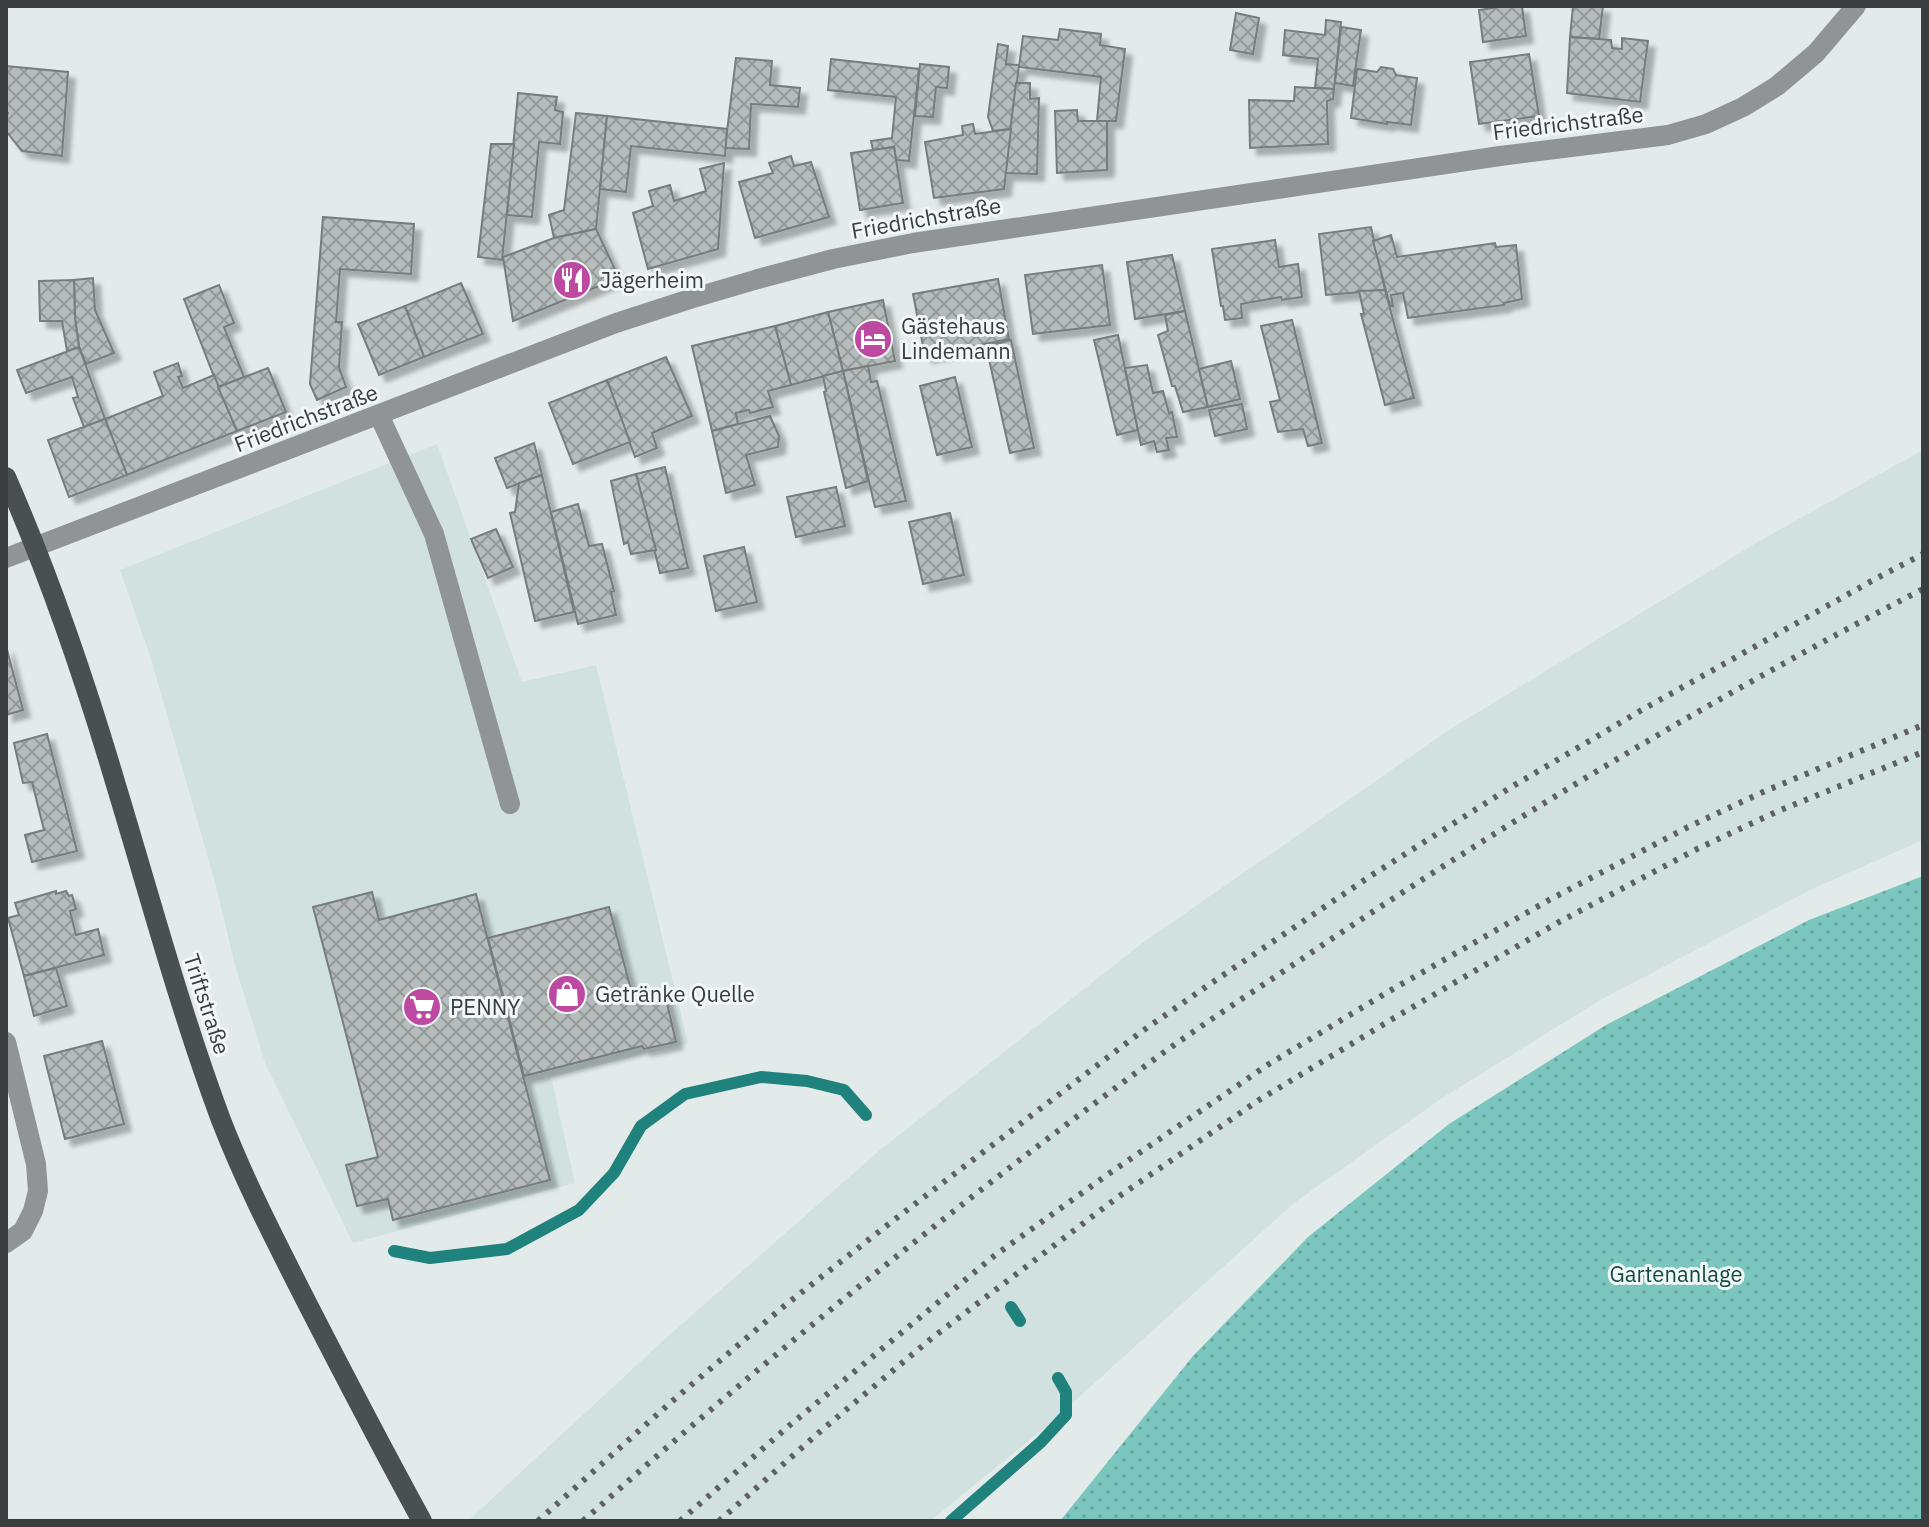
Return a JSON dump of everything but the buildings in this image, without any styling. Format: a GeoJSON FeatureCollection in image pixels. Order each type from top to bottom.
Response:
{"type":"FeatureCollection","features":[{"type":"Feature","properties":{"kind":"main road","name":"Triftstraße"},"geometry":{"type":"LineString","coordinates":[[6,477],[63,618],[97,720],[179,999],[222,1123],[258,1205],[422,1521]]}},
{"type":"Feature","properties":{"kind":"street","name":"Friedrichstraße"},"geometry":{"type":"LineString","coordinates":[[6,558],[616,323],[833,259],[1041,223],[1500,156],[1668,135],[1706,124],[1743,107],[1777,86],[1816,53],[1856,6]]}},
{"type":"Feature","properties":{"kind":"street"},"geometry":{"type":"LineString","coordinates":[[379,415],[434,534],[510,804]]}},
{"type":"Feature","properties":{"kind":"street"},"geometry":{"type":"LineString","coordinates":[[6,1042],[36,1164],[38,1191],[23,1231],[6,1243]]}},
{"type":"Feature","properties":{"kind":"shaded area"},"geometry":{"type":"Polygon","coordinates":[[[437,444],[522,682],[596,665],[688,1043],[551,1077],[575,1183],[353,1243],[265,1063],[151,659],[120,570],[437,444]]]}},
{"type":"Feature","properties":{"kind":"shaded area"},"geometry":{"type":"Polygon","coordinates":[[[1923,450],[1923,840],[1812,889],[1602,999],[1439,1100],[1294,1203],[1048,1425],[930,1521],[468,1521],[666,1338],[880,1150],[1141,944],[1452,728],[1761,540],[1923,450]]]}},
{"type":"Feature","properties":{"kind":"green space","name":"Gartenanlage"},"geometry":{"type":"Polygon","coordinates":[[[1923,876],[1923,1521],[1060,1521],[1193,1356],[1308,1237],[1449,1124],[1606,1025],[1809,920],[1923,876]]]}},
{"type":"Feature","properties":{"kind":"waterway"},"geometry":{"type":"LineString","coordinates":[[394,1251],[430,1258],[507,1249],[579,1210],[614,1173],[641,1126],[685,1094],[761,1077],[807,1081],[844,1090],[866,1115]]}},
{"type":"Feature","properties":{"kind":"waterway"},"geometry":{"type":"LineString","coordinates":[[1011,1307],[1020,1321]]}},
{"type":"Feature","properties":{"kind":"waterway"},"geometry":{"type":"LineString","coordinates":[[951,1521],[1041,1442],[1066,1415],[1066,1392],[1058,1378]]}},
{"type":"Feature","properties":{"kind":"railway"},"geometry":{"type":"LineString","coordinates":[[538,1521],[783,1307],[1141,1032],[1372,875],[1508,789],[1640,711],[1923,554]]}},
{"type":"Feature","properties":{"kind":"railway"},"geometry":{"type":"LineString","coordinates":[[583,1521],[862,1284],[1078,1115],[1192,1032],[1389,901],[1538,807],[1690,716],[1923,589]]}},
{"type":"Feature","properties":{"kind":"railway"},"geometry":{"type":"LineString","coordinates":[[680,1521],[790,1425],[994,1256],[1269,1064],[1549,900],[1688,827],[1923,725]]}},
{"type":"Feature","properties":{"kind":"railway"},"geometry":{"type":"LineString","coordinates":[[719,1521],[932,1338],[1118,1197],[1259,1100],[1559,922],[1697,849],[1776,812],[1923,752]]}},
{"type":"Feature","properties":{"kind":"place","name":"Jägerheim"},"geometry":{"type":"Point","coordinates":[572,280]}},
{"type":"Feature","properties":{"kind":"place","name":"Gästehaus Lindemann"},"geometry":{"type":"Point","coordinates":[873,339]}},
{"type":"Feature","properties":{"kind":"place","name":"Getränke Quelle"},"geometry":{"type":"Point","coordinates":[567,994]}},
{"type":"Feature","properties":{"kind":"place","name":"PENNY"},"geometry":{"type":"Point","coordinates":[422,1007]}}]}
